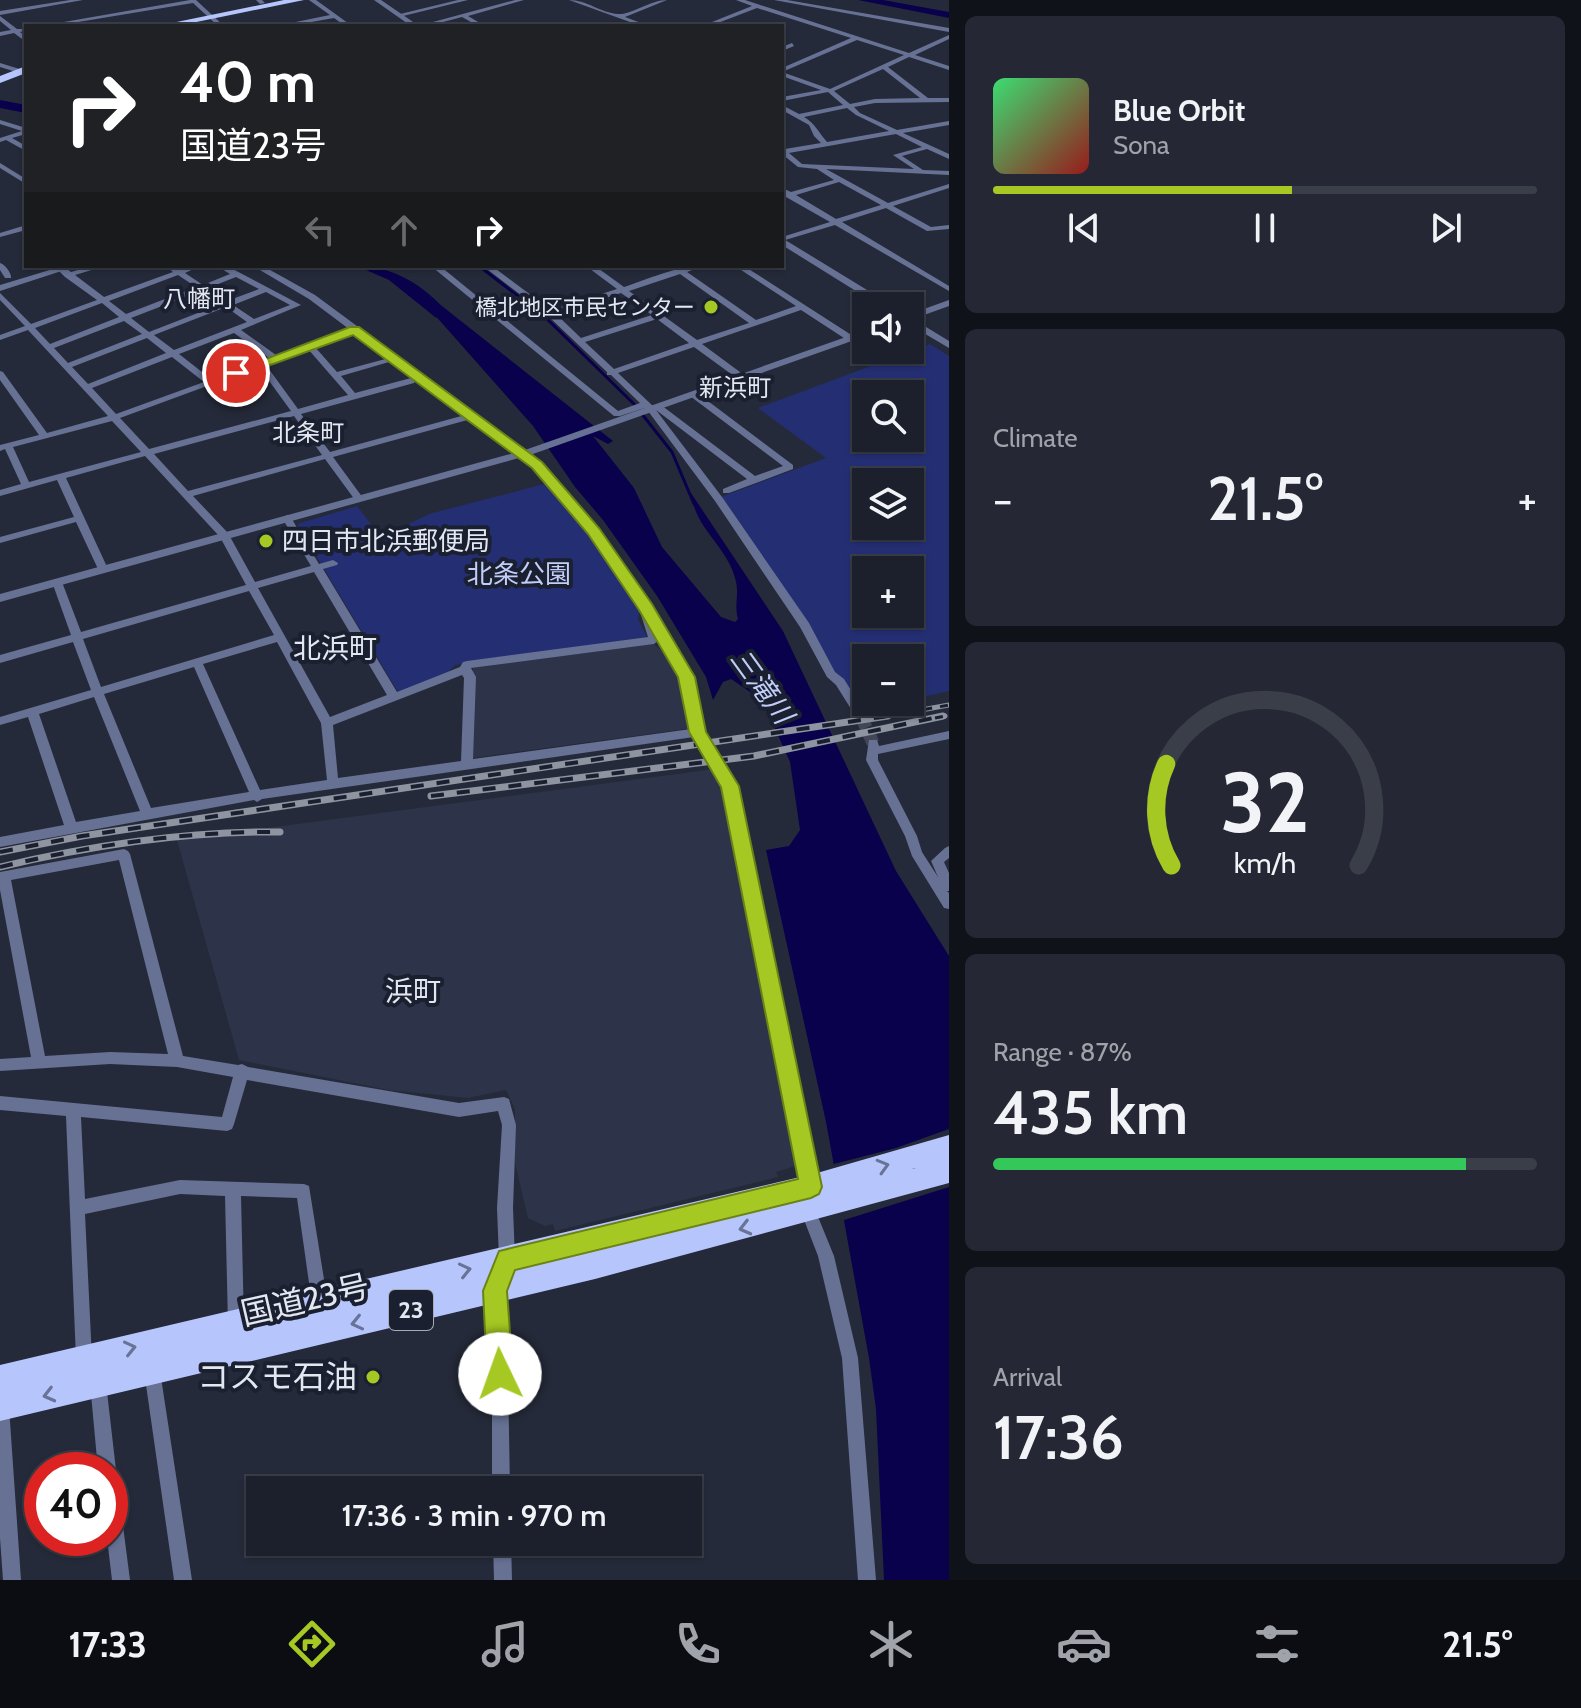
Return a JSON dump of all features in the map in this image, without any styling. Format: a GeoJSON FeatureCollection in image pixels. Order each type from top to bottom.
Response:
{"type":"FeatureCollection","features":[{"type":"Feature","properties":{"kind":"highway"},"geometry":{"type":"LineString","coordinates":[[171,24],[279,0]]}},
{"type":"Feature","properties":{"kind":"highway"},"geometry":{"type":"LineString","coordinates":[[153,24],[299,0]]}},
{"type":"Feature","properties":{"kind":"highway"},"geometry":{"type":"LineString","coordinates":[[0,83],[15,71]]}},
{"type":"Feature","properties":{"kind":"highway","name":"国道23号"},"geometry":{"type":"LineString","coordinates":[[0,1407],[495,1291],[814,1198],[949,1147]]}},
{"type":"Feature","properties":{"kind":"highway","name":"国道23号"},"geometry":{"type":"LineString","coordinates":[[0,1379],[507,1260],[949,1171]]}},
{"type":"Feature","properties":{"kind":"street"},"geometry":{"type":"LineString","coordinates":[[0,16],[78,0],[98,24]]}},
{"type":"Feature","properties":{"kind":"street"},"geometry":{"type":"LineString","coordinates":[[56,24],[194,0],[219,24]]}},
{"type":"Feature","properties":{"kind":"street"},"geometry":{"type":"LineString","coordinates":[[312,0],[343,24]]}},
{"type":"Feature","properties":{"kind":"street"},"geometry":{"type":"LineString","coordinates":[[377,0],[415,24]]}},
{"type":"Feature","properties":{"kind":"street"},"geometry":{"type":"LineString","coordinates":[[399,15],[465,0]]}},
{"type":"Feature","properties":{"kind":"street"},"geometry":{"type":"LineString","coordinates":[[427,24],[521,0]]}},
{"type":"Feature","properties":{"kind":"street"},"geometry":{"type":"LineString","coordinates":[[572,0],[640,24]]}},
{"type":"Feature","properties":{"kind":"street"},"geometry":{"type":"LineString","coordinates":[[616,16],[664,0]]}},
{"type":"Feature","properties":{"kind":"street"},"geometry":{"type":"LineString","coordinates":[[739,0],[949,68]]}},
{"type":"Feature","properties":{"kind":"street"},"geometry":{"type":"LineString","coordinates":[[777,0],[897,19],[949,33]]}},
{"type":"Feature","properties":{"kind":"street"},"geometry":{"type":"LineString","coordinates":[[635,1],[649,6]]}},
{"type":"Feature","properties":{"kind":"street"},"geometry":{"type":"LineString","coordinates":[[711,24],[757,6]]}},
{"type":"Feature","properties":{"kind":"street"},"geometry":{"type":"LineString","coordinates":[[0,16],[22,30]]}},
{"type":"Feature","properties":{"kind":"street"},"geometry":{"type":"LineString","coordinates":[[290,24],[335,16]]}},
{"type":"Feature","properties":{"kind":"street"},"geometry":{"type":"LineString","coordinates":[[464,16],[478,24]]}},
{"type":"Feature","properties":{"kind":"street"},"geometry":{"type":"LineString","coordinates":[[616,16],[622,24]]}},
{"type":"Feature","properties":{"kind":"street"},"geometry":{"type":"LineString","coordinates":[[693,20],[702,24]]}},
{"type":"Feature","properties":{"kind":"street"},"geometry":{"type":"LineString","coordinates":[[0,34],[22,30]]}},
{"type":"Feature","properties":{"kind":"street"},"geometry":{"type":"LineString","coordinates":[[784,99],[830,90],[909,55],[949,33]]}},
{"type":"Feature","properties":{"kind":"street"},"geometry":{"type":"LineString","coordinates":[[784,71],[857,38]]}},
{"type":"Feature","properties":{"kind":"street"},"geometry":{"type":"LineString","coordinates":[[784,48],[792,45]]}},
{"type":"Feature","properties":{"kind":"street"},"geometry":{"type":"LineString","coordinates":[[883,66],[924,103]]}},
{"type":"Feature","properties":{"kind":"street"},"geometry":{"type":"LineString","coordinates":[[784,73],[830,90],[858,114],[949,154]]}},
{"type":"Feature","properties":{"kind":"street"},"geometry":{"type":"LineString","coordinates":[[784,115],[875,101],[924,103],[949,100]]}},
{"type":"Feature","properties":{"kind":"street"},"geometry":{"type":"LineString","coordinates":[[784,108],[812,124],[817,136],[824,142]]}},
{"type":"Feature","properties":{"kind":"street"},"geometry":{"type":"LineString","coordinates":[[935,115],[947,124]]}},
{"type":"Feature","properties":{"kind":"street"},"geometry":{"type":"LineString","coordinates":[[0,122],[24,130]]}},
{"type":"Feature","properties":{"kind":"street"},"geometry":{"type":"LineString","coordinates":[[784,151],[947,124]]}},
{"type":"Feature","properties":{"kind":"street"},"geometry":{"type":"LineString","coordinates":[[3,139],[24,132]]}},
{"type":"Feature","properties":{"kind":"street"},"geometry":{"type":"LineString","coordinates":[[3,139],[24,148]]}},
{"type":"Feature","properties":{"kind":"street"},"geometry":{"type":"LineString","coordinates":[[923,171],[896,155],[929,147]]}},
{"type":"Feature","properties":{"kind":"street"},"geometry":{"type":"LineString","coordinates":[[784,153],[800,166]]}},
{"type":"Feature","properties":{"kind":"street"},"geometry":{"type":"LineString","coordinates":[[0,165],[24,181]]}},
{"type":"Feature","properties":{"kind":"street"},"geometry":{"type":"LineString","coordinates":[[784,165],[949,173]]}},
{"type":"Feature","properties":{"kind":"street"},"geometry":{"type":"LineString","coordinates":[[816,166],[930,229],[948,228]]}},
{"type":"Feature","properties":{"kind":"street"},"geometry":{"type":"LineString","coordinates":[[786,192],[840,180]]}},
{"type":"Feature","properties":{"kind":"street"},"geometry":{"type":"LineString","coordinates":[[784,239],[949,186]]}},
{"type":"Feature","properties":{"kind":"street"},"geometry":{"type":"LineString","coordinates":[[937,189],[949,196]]}},
{"type":"Feature","properties":{"kind":"street"},"geometry":{"type":"LineString","coordinates":[[786,192],[949,289]]}},
{"type":"Feature","properties":{"kind":"street"},"geometry":{"type":"LineString","coordinates":[[0,235],[24,229]]}},
{"type":"Feature","properties":{"kind":"street"},"geometry":{"type":"LineString","coordinates":[[784,241],[865,292]]}},
{"type":"Feature","properties":{"kind":"street"},"geometry":{"type":"LineString","coordinates":[[0,265],[4,277],[40,268]]}},
{"type":"Feature","properties":{"kind":"street"},"geometry":{"type":"LineString","coordinates":[[173,268],[253,322]]}},
{"type":"Feature","properties":{"kind":"street"},"geometry":{"type":"LineString","coordinates":[[0,338],[190,268]]}},
{"type":"Feature","properties":{"kind":"street"},"geometry":{"type":"LineString","coordinates":[[87,387],[297,305],[225,268]]}},
{"type":"Feature","properties":{"kind":"street"},"geometry":{"type":"LineString","coordinates":[[261,268],[312,297],[525,453],[569,500],[646,608],[686,677],[697,732],[730,786],[826,1256],[850,1358],[867,1580]]}},
{"type":"Feature","properties":{"kind":"street"},"geometry":{"type":"LineString","coordinates":[[437,268],[617,414],[649,407]]}},
{"type":"Feature","properties":{"kind":"street"},"geometry":{"type":"LineString","coordinates":[[490,268],[550,313],[649,407],[754,480]]}},
{"type":"Feature","properties":{"kind":"street"},"geometry":{"type":"LineString","coordinates":[[593,268],[741,377]]}},
{"type":"Feature","properties":{"kind":"street"},"geometry":{"type":"LineString","coordinates":[[550,313],[691,268]]}},
{"type":"Feature","properties":{"kind":"street"},"geometry":{"type":"LineString","coordinates":[[742,268],[850,338]]}},
{"type":"Feature","properties":{"kind":"street"},"geometry":{"type":"LineString","coordinates":[[0,288],[65,269],[102,301],[211,383]]}},
{"type":"Feature","properties":{"kind":"street"},"geometry":{"type":"LineString","coordinates":[[680,271],[755,323]]}},
{"type":"Feature","properties":{"kind":"street"},"geometry":{"type":"LineString","coordinates":[[49,347],[237,274]]}},
{"type":"Feature","properties":{"kind":"street"},"geometry":{"type":"LineString","coordinates":[[68,366],[266,289]]}},
{"type":"Feature","properties":{"kind":"street"},"geometry":{"type":"LineString","coordinates":[[0,295],[224,535],[327,723],[333,785]]}},
{"type":"Feature","properties":{"kind":"street"},"geometry":{"type":"LineString","coordinates":[[924,313],[949,303]]}},
{"type":"Feature","properties":{"kind":"street"},"geometry":{"type":"LineString","coordinates":[[610,373],[802,307]]}},
{"type":"Feature","properties":{"kind":"street"},"geometry":{"type":"LineString","coordinates":[[578,341],[658,316]]}},
{"type":"Feature","properties":{"kind":"street"},"geometry":{"type":"LineString","coordinates":[[924,328],[949,345]]}},
{"type":"Feature","properties":{"kind":"street"},"geometry":{"type":"LineString","coordinates":[[234,329],[276,359]]}},
{"type":"Feature","properties":{"kind":"street"},"geometry":{"type":"LineString","coordinates":[[26,486],[4,447],[115,417],[354,330]]}},
{"type":"Feature","properties":{"kind":"street"},"geometry":{"type":"LineString","coordinates":[[0,598],[525,453],[850,338]]}},
{"type":"Feature","properties":{"kind":"street"},"geometry":{"type":"LineString","coordinates":[[310,346],[353,396]]}},
{"type":"Feature","properties":{"kind":"street"},"geometry":{"type":"LineString","coordinates":[[335,375],[386,360]]}},
{"type":"Feature","properties":{"kind":"street"},"geometry":{"type":"LineString","coordinates":[[261,364],[358,498]]}},
{"type":"Feature","properties":{"kind":"street"},"geometry":{"type":"LineString","coordinates":[[0,374],[45,436]]}},
{"type":"Feature","properties":{"kind":"street"},"geometry":{"type":"LineString","coordinates":[[0,493],[411,381]]}},
{"type":"Feature","properties":{"kind":"street"},"geometry":{"type":"LineString","coordinates":[[693,394],[790,467],[726,491]]}},
{"type":"Feature","properties":{"kind":"street"},"geometry":{"type":"LineString","coordinates":[[649,407],[719,499],[805,626],[831,674],[852,701]]}},
{"type":"Feature","properties":{"kind":"street"},"geometry":{"type":"LineString","coordinates":[[189,494],[473,416]]}},
{"type":"Feature","properties":{"kind":"street"},"geometry":{"type":"LineString","coordinates":[[60,476],[103,569]]}},
{"type":"Feature","properties":{"kind":"street"},"geometry":{"type":"LineString","coordinates":[[0,540],[80,518]]}},
{"type":"Feature","properties":{"kind":"street"},"geometry":{"type":"LineString","coordinates":[[287,518],[394,697]]}},
{"type":"Feature","properties":{"kind":"street"},"geometry":{"type":"LineString","coordinates":[[0,659],[333,563]]}},
{"type":"Feature","properties":{"kind":"street"},"geometry":{"type":"LineString","coordinates":[[57,582],[148,815]]}},
{"type":"Feature","properties":{"kind":"street"},"geometry":{"type":"LineString","coordinates":[[327,723],[464,670],[467,665],[654,640],[645,620],[646,608]]}},
{"type":"Feature","properties":{"kind":"street"},"geometry":{"type":"LineString","coordinates":[[0,721],[280,637]]}},
{"type":"Feature","properties":{"kind":"street"},"geometry":{"type":"LineString","coordinates":[[197,662],[257,797]]}},
{"type":"Feature","properties":{"kind":"street"},"geometry":{"type":"LineString","coordinates":[[464,670],[470,677],[467,765]]}},
{"type":"Feature","properties":{"kind":"street"},"geometry":{"type":"LineString","coordinates":[[32,711],[71,827]]}},
{"type":"Feature","properties":{"kind":"street"},"geometry":{"type":"LineString","coordinates":[[0,842],[71,827],[333,785],[697,732]]}},
{"type":"Feature","properties":{"kind":"street"},"geometry":{"type":"LineString","coordinates":[[948,894],[916,853],[911,836],[872,760],[873,747],[949,735]]}},
{"type":"Feature","properties":{"kind":"street"},"geometry":{"type":"LineString","coordinates":[[948,894],[937,861],[949,851]]}},
{"type":"Feature","properties":{"kind":"street"},"geometry":{"type":"LineString","coordinates":[[39,1063],[2,877],[124,854],[177,1061]]}},
{"type":"Feature","properties":{"kind":"street"},"geometry":{"type":"LineString","coordinates":[[0,1065],[110,1058],[177,1061],[459,1110],[504,1104],[509,1125],[505,1208],[507,1260],[495,1291],[501,1476]]}},
{"type":"Feature","properties":{"kind":"street"},"geometry":{"type":"LineString","coordinates":[[0,1103],[227,1124],[242,1070]]}},
{"type":"Feature","properties":{"kind":"street"},"geometry":{"type":"LineString","coordinates":[[73,1110],[84,1359]]}},
{"type":"Feature","properties":{"kind":"street"},"geometry":{"type":"LineString","coordinates":[[79,1208],[180,1187],[304,1191],[320,1304]]}},
{"type":"Feature","properties":{"kind":"street"},"geometry":{"type":"LineString","coordinates":[[233,1189],[236,1324]]}},
{"type":"Feature","properties":{"kind":"street"},"geometry":{"type":"LineString","coordinates":[[152,1371],[183,1580]]}},
{"type":"Feature","properties":{"kind":"street"},"geometry":{"type":"LineString","coordinates":[[98,1383],[105,1452]]}},
{"type":"Feature","properties":{"kind":"street"},"geometry":{"type":"LineString","coordinates":[[0,1407],[12,1580]]}},
{"type":"Feature","properties":{"kind":"street"},"geometry":{"type":"LineString","coordinates":[[118,1556],[121,1580]]}},
{"type":"Feature","properties":{"kind":"street"},"geometry":{"type":"LineString","coordinates":[[502,1556],[503,1580]]}},
{"type":"Feature","properties":{"kind":"shaded area"},"geometry":{"type":"Polygon","coordinates":[[[654,644],[668,657],[683,681],[693,728],[472,758],[473,668],[654,644]]]}},
{"type":"Feature","properties":{"kind":"shaded area"},"geometry":{"type":"Polygon","coordinates":[[[715,769],[726,786],[799,1165],[776,1172],[778,1177],[555,1231],[553,1224],[545,1226],[528,1218],[515,1163],[515,1109],[506,1090],[468,1098],[389,1090],[239,1060],[177,840],[715,769]]]}},
{"type":"Feature","properties":{"kind":"green space"},"geometry":{"type":"Polygon","coordinates":[[[930,344],[949,356],[949,691],[924,697],[924,644],[852,644],[852,692],[834,672],[721,497],[826,458],[758,408],[876,364],[924,364],[924,346],[930,344]]]}},
{"type":"Feature","properties":{"kind":"green space","name":"北条公園"},"geometry":{"type":"Polygon","coordinates":[[[548,483],[588,530],[641,607],[638,619],[647,637],[455,665],[448,672],[398,692],[297,524],[357,506],[381,537],[429,514],[548,483]]]}},
{"type":"Feature","properties":{"kind":"water"},"geometry":{"type":"Polygon","coordinates":[[[402,278],[428,295],[613,441],[608,444],[593,436],[634,488],[662,547],[721,617],[735,622],[738,619],[737,587],[732,570],[699,518],[691,493],[783,631],[896,871],[949,956],[949,1580],[884,1580],[876,1409],[869,1358],[826,1122],[766,850],[789,846],[800,830],[790,762],[762,700],[731,679],[723,682],[713,700],[706,677],[657,596],[603,520],[575,487],[533,426],[402,278]]]}},
{"type":"Feature","properties":{"kind":"pier"},"geometry":{"type":"Polygon","coordinates":[[[949,1129],[949,1187],[841,1221],[830,1165],[896,1148],[949,1129]]]}},
{"type":"Feature","properties":{"kind":"waterway"},"geometry":{"type":"LineString","coordinates":[[864,0],[949,15]]}},
{"type":"Feature","properties":{"kind":"waterway","name":"三滝川"},"geometry":{"type":"LineString","coordinates":[[0,104],[24,109]]}},
{"type":"Feature","properties":{"kind":"waterway","name":"三滝川"},"geometry":{"type":"LineString","coordinates":[[370,268],[395,277],[441,314]]}},
{"type":"Feature","properties":{"kind":"waterway"},"geometry":{"type":"LineString","coordinates":[[482,268],[545,317],[634,404],[672,452],[694,504]]}},
{"type":"Feature","properties":{"kind":"tunnel"},"geometry":{"type":"LineString","coordinates":[[861,716],[873,743]]}},
{"type":"Feature","properties":{"kind":"railway"},"geometry":{"type":"LineString","coordinates":[[877,718],[949,705]]}},
{"type":"Feature","properties":{"kind":"railway"},"geometry":{"type":"LineString","coordinates":[[0,852],[82,836],[888,716]]}},
{"type":"Feature","properties":{"kind":"railway"},"geometry":{"type":"LineString","coordinates":[[431,796],[754,756],[943,716]]}},
{"type":"Feature","properties":{"kind":"railway"},"geometry":{"type":"LineString","coordinates":[[935,718],[945,716]]}},
{"type":"Feature","properties":{"kind":"railway"},"geometry":{"type":"LineString","coordinates":[[0,867],[139,841],[209,834],[280,832]]}},
{"type":"Feature","properties":{"kind":"place","name":"橋北地区市民センター"},"geometry":{"type":"Point","coordinates":[711,307]}},
{"type":"Feature","properties":{"kind":"place","name":"四日市北浜郵便局"},"geometry":{"type":"Point","coordinates":[266,541]}},
{"type":"Feature","properties":{"kind":"place","name":"コスモ石油"},"geometry":{"type":"Point","coordinates":[373,1377]}},
{"type":"Feature","properties":{"kind":"district","name":"八幡町"},"geometry":{"type":"Point","coordinates":[199,299]}},
{"type":"Feature","properties":{"kind":"district","name":"新浜町"},"geometry":{"type":"Point","coordinates":[735,388]}},
{"type":"Feature","properties":{"kind":"district","name":"北条町"},"geometry":{"type":"Point","coordinates":[308,433]}},
{"type":"Feature","properties":{"kind":"district","name":"北浜町"},"geometry":{"type":"Point","coordinates":[335,648]}},
{"type":"Feature","properties":{"kind":"district","name":"浜町"},"geometry":{"type":"Point","coordinates":[413,991]}},
{"type":"Feature","properties":{"kind":"route"},"geometry":{"type":"LineString","coordinates":[[236,373],[354,330],[537,465],[594,531],[646,608],[686,677],[697,732],[730,786],[811,1187],[507,1260],[495,1291],[500,1374]]}}]}
